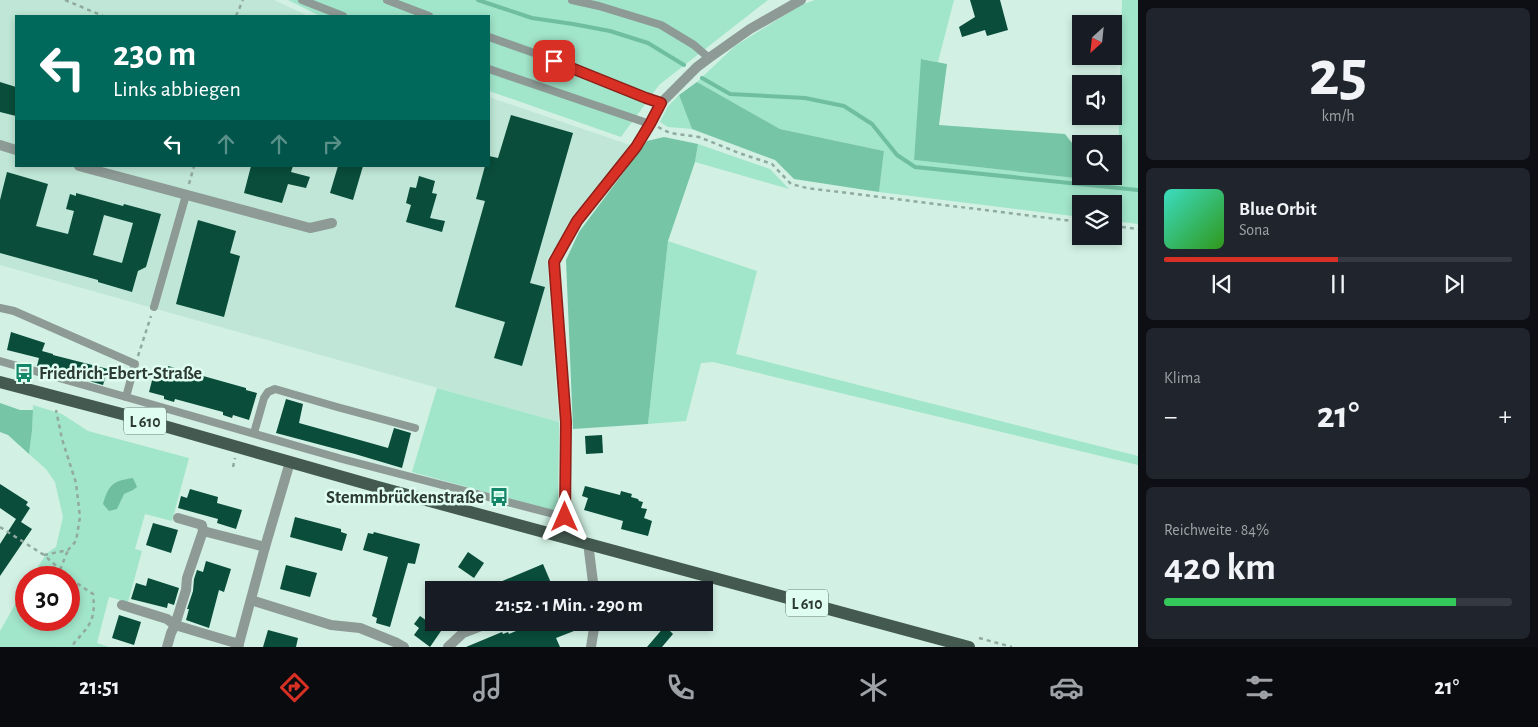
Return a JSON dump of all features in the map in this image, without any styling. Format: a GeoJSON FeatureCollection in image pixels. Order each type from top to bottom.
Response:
{"type":"FeatureCollection","features":[{"type":"Feature","properties":{"kind":"main road","name":"L 610"},"geometry":{"type":"LineString","coordinates":[[0,382],[969,647]]}},
{"type":"Feature","properties":{"kind":"street"},"geometry":{"type":"LineString","coordinates":[[565,537],[566,422],[554,262],[577,221],[636,147],[661,103],[709,58],[750,29],[801,0]]}},
{"type":"Feature","properties":{"kind":"street"},"geometry":{"type":"LineString","coordinates":[[0,145],[15,150]]}},
{"type":"Feature","properties":{"kind":"street"},"geometry":{"type":"LineString","coordinates":[[83,167],[310,228],[332,223]]}},
{"type":"Feature","properties":{"kind":"street"},"geometry":{"type":"LineString","coordinates":[[122,605],[167,619],[175,625],[238,646],[290,462]]}},
{"type":"Feature","properties":{"kind":"street"},"geometry":{"type":"LineString","coordinates":[[167,647],[203,531],[202,525],[178,518]]}},
{"type":"Feature","properties":{"kind":"street"},"geometry":{"type":"LineString","coordinates":[[203,531],[265,547]]}},
{"type":"Feature","properties":{"kind":"street"},"geometry":{"type":"LineString","coordinates":[[588,543],[593,581]]}},
{"type":"Feature","properties":{"kind":"street"},"geometry":{"type":"LineString","coordinates":[[252,600],[331,624],[360,628],[404,647]]}},
{"type":"Feature","properties":{"kind":"street"},"geometry":{"type":"LineString","coordinates":[[448,647],[463,634],[470,631]]}},
{"type":"Feature","properties":{"kind":"street"},"geometry":{"type":"LineString","coordinates":[[591,647],[594,631]]}},
{"type":"Feature","properties":{"kind":"lane"},"geometry":{"type":"LineString","coordinates":[[302,0],[340,15]]}},
{"type":"Feature","properties":{"kind":"lane"},"geometry":{"type":"LineString","coordinates":[[388,0],[426,15]]}},
{"type":"Feature","properties":{"kind":"lane"},"geometry":{"type":"LineString","coordinates":[[572,0],[599,6],[661,25],[694,45],[709,58]]}},
{"type":"Feature","properties":{"kind":"lane"},"geometry":{"type":"LineString","coordinates":[[490,37],[571,66],[661,103]]}},
{"type":"Feature","properties":{"kind":"lane"},"geometry":{"type":"LineString","coordinates":[[490,69],[650,124]]}},
{"type":"Feature","properties":{"kind":"lane"},"geometry":{"type":"LineString","coordinates":[[154,307],[186,194]]}},
{"type":"Feature","properties":{"kind":"lane"},"geometry":{"type":"LineString","coordinates":[[0,308],[14,311],[135,364],[126,396]]}},
{"type":"Feature","properties":{"kind":"lane"},"geometry":{"type":"LineString","coordinates":[[0,361],[361,464],[565,517]]}},
{"type":"Feature","properties":{"kind":"lane"},"geometry":{"type":"LineString","coordinates":[[254,433],[264,398],[268,392],[276,389],[415,428]]}},
{"type":"Feature","properties":{"kind":"path"},"geometry":{"type":"LineString","coordinates":[[65,0],[102,15]]}},
{"type":"Feature","properties":{"kind":"path"},"geometry":{"type":"LineString","coordinates":[[236,15],[242,0]]}},
{"type":"Feature","properties":{"kind":"path"},"geometry":{"type":"LineString","coordinates":[[650,124],[670,133],[698,138],[772,164],[791,184],[807,188],[1072,221]]}},
{"type":"Feature","properties":{"kind":"path"},"geometry":{"type":"LineString","coordinates":[[186,194],[194,167]]}},
{"type":"Feature","properties":{"kind":"path"},"geometry":{"type":"LineString","coordinates":[[1122,227],[1138,229]]}},
{"type":"Feature","properties":{"kind":"path"},"geometry":{"type":"LineString","coordinates":[[135,364],[154,307]]}},
{"type":"Feature","properties":{"kind":"path"},"geometry":{"type":"LineString","coordinates":[[54,397],[62,439],[76,483],[80,517],[76,541],[68,550],[62,566]]}},
{"type":"Feature","properties":{"kind":"path"},"geometry":{"type":"LineString","coordinates":[[0,527],[44,555],[56,566]]}},
{"type":"Feature","properties":{"kind":"path"},"geometry":{"type":"LineString","coordinates":[[44,555],[68,550]]}},
{"type":"Feature","properties":{"kind":"path"},"geometry":{"type":"LineString","coordinates":[[73,647],[74,643],[90,624],[95,609],[93,594],[80,585]]}},
{"type":"Feature","properties":{"kind":"shaded area"},"geometry":{"type":"Polygon","coordinates":[[[0,0],[274,0],[306,15],[15,15],[15,167],[490,167],[490,97],[636,147],[547,259],[559,422],[0,265],[0,0]]]}},
{"type":"Feature","properties":{"kind":"shaded area"},"geometry":{"type":"Polygon","coordinates":[[[288,0],[768,0],[659,85],[621,137],[490,91],[490,15],[318,15],[288,0]]]}},
{"type":"Feature","properties":{"kind":"shaded area"},"geometry":{"type":"Polygon","coordinates":[[[815,0],[954,0],[938,62],[922,59],[914,160],[1072,178],[1072,185],[1122,185],[1122,135],[1119,135],[1119,125],[1122,125],[1122,75],[1120,75],[1120,65],[1122,65],[1122,0],[1138,0],[1138,224],[1122,222],[1122,195],[1072,195],[1072,216],[879,192],[884,151],[780,129],[697,82],[735,46],[801,5],[815,0]]]}},
{"type":"Feature","properties":{"kind":"shaded area"},"geometry":{"type":"Polygon","coordinates":[[[921,59],[947,64],[939,125],[1065,134],[1072,143],[1072,178],[914,160],[921,59]]]}},
{"type":"Feature","properties":{"kind":"shaded area"},"geometry":{"type":"Polygon","coordinates":[[[697,82],[780,129],[884,151],[879,192],[794,179],[775,160],[692,129],[679,95],[697,82]]]}},
{"type":"Feature","properties":{"kind":"shaded area"},"geometry":{"type":"Polygon","coordinates":[[[679,95],[692,129],[668,127],[660,122],[668,106],[679,95]]]}},
{"type":"Feature","properties":{"kind":"shaded area"},"geometry":{"type":"Polygon","coordinates":[[[664,137],[698,144],[695,162],[668,241],[648,424],[573,429],[566,260],[579,232],[647,141],[664,137]]]}},
{"type":"Feature","properties":{"kind":"shaded area"},"geometry":{"type":"Polygon","coordinates":[[[698,144],[770,169],[789,189],[695,162],[698,144]]]}},
{"type":"Feature","properties":{"kind":"shaded area"},"geometry":{"type":"Polygon","coordinates":[[[668,241],[757,271],[736,354],[1138,456],[1138,465],[713,362],[701,363],[686,421],[648,424],[668,241]]]}},
{"type":"Feature","properties":{"kind":"shaded area"},"geometry":{"type":"Polygon","coordinates":[[[437,388],[559,422],[558,512],[412,472],[437,388]]]}},
{"type":"Feature","properties":{"kind":"shaded area"},"geometry":{"type":"Polygon","coordinates":[[[0,403],[20,410],[33,410],[29,454],[8,435],[0,432],[0,403]]]}},
{"type":"Feature","properties":{"kind":"shaded area"},"geometry":{"type":"Polygon","coordinates":[[[33,405],[62,414],[88,431],[189,458],[172,521],[145,514],[135,549],[142,551],[128,602],[109,597],[97,643],[109,647],[0,647],[0,631],[15,604],[15,631],[80,631],[80,566],[38,566],[47,553],[56,547],[63,517],[55,482],[46,469],[29,454],[33,405]]]}},
{"type":"Feature","properties":{"kind":"shaded area"},"geometry":{"type":"Polygon","coordinates":[[[133,478],[137,487],[124,494],[117,509],[109,511],[103,504],[107,492],[116,482],[133,478]]]}},
{"type":"Feature","properties":{"kind":"building"},"geometry":{"type":"Polygon","coordinates":[[[970,0],[1000,0],[1008,30],[987,36],[985,30],[962,37],[959,27],[975,17],[970,0]]]}},
{"type":"Feature","properties":{"kind":"building"},"geometry":{"type":"Polygon","coordinates":[[[0,82],[15,87],[15,116],[0,112],[0,82]]]}},
{"type":"Feature","properties":{"kind":"building"},"geometry":{"type":"Polygon","coordinates":[[[511,115],[573,133],[530,283],[545,287],[522,366],[494,358],[505,322],[455,307],[485,201],[476,199],[485,167],[490,167],[490,156],[498,158],[511,115]]]}},
{"type":"Feature","properties":{"kind":"building"},"geometry":{"type":"Polygon","coordinates":[[[251,167],[293,167],[291,172],[310,177],[306,188],[288,184],[282,203],[244,193],[251,167]]]}},
{"type":"Feature","properties":{"kind":"building"},"geometry":{"type":"Polygon","coordinates":[[[338,167],[363,167],[353,200],[330,193],[338,167]]]}},
{"type":"Feature","properties":{"kind":"building"},"geometry":{"type":"Polygon","coordinates":[[[7,172],[48,184],[36,226],[68,234],[74,211],[66,209],[70,194],[76,196],[76,193],[161,214],[146,267],[138,271],[132,292],[98,282],[98,280],[0,253],[0,200],[7,172]],[[104,215],[93,255],[122,263],[133,223],[104,215]]]}},
{"type":"Feature","properties":{"kind":"building"},"geometry":{"type":"Polygon","coordinates":[[[419,176],[435,181],[432,193],[437,194],[430,218],[445,221],[442,232],[406,222],[411,205],[406,203],[410,187],[416,188],[419,176]]]}},
{"type":"Feature","properties":{"kind":"building"},"geometry":{"type":"Polygon","coordinates":[[[198,220],[236,231],[230,253],[240,256],[224,317],[176,304],[198,220]]]}},
{"type":"Feature","properties":{"kind":"building"},"geometry":{"type":"Polygon","coordinates":[[[11,332],[45,343],[42,351],[108,369],[103,385],[37,366],[39,358],[7,350],[11,332]]]}},
{"type":"Feature","properties":{"kind":"building"},"geometry":{"type":"Polygon","coordinates":[[[156,365],[167,368],[168,366],[246,388],[246,390],[257,393],[249,420],[233,415],[232,418],[223,415],[223,412],[175,399],[174,402],[164,399],[164,396],[149,392],[156,365]]]}},
{"type":"Feature","properties":{"kind":"building"},"geometry":{"type":"Polygon","coordinates":[[[286,399],[303,404],[299,423],[388,448],[394,428],[411,433],[402,468],[276,433],[286,399]]]}},
{"type":"Feature","properties":{"kind":"building"},"geometry":{"type":"Polygon","coordinates":[[[602,435],[603,453],[586,454],[585,436],[602,435]]]}},
{"type":"Feature","properties":{"kind":"building"},"geometry":{"type":"Polygon","coordinates":[[[0,484],[28,502],[26,505],[30,508],[21,522],[32,529],[0,576],[0,544],[16,519],[0,508],[0,484]]]}},
{"type":"Feature","properties":{"kind":"building"},"geometry":{"type":"Polygon","coordinates":[[[585,486],[620,495],[621,491],[632,494],[631,497],[643,502],[641,508],[647,509],[644,518],[652,521],[648,536],[621,529],[623,521],[584,510],[588,498],[582,496],[585,486]]]}},
{"type":"Feature","properties":{"kind":"building"},"geometry":{"type":"Polygon","coordinates":[[[190,489],[218,497],[217,503],[242,510],[236,529],[217,523],[218,519],[178,508],[181,496],[187,498],[190,489]]]}},
{"type":"Feature","properties":{"kind":"building"},"geometry":{"type":"Polygon","coordinates":[[[295,517],[341,529],[341,532],[347,534],[342,551],[290,537],[295,517]]]}},
{"type":"Feature","properties":{"kind":"building"},"geometry":{"type":"Polygon","coordinates":[[[153,523],[178,530],[171,553],[146,545],[153,523]]]}},
{"type":"Feature","properties":{"kind":"building"},"geometry":{"type":"Polygon","coordinates":[[[374,532],[420,544],[415,564],[408,563],[390,627],[376,623],[377,618],[372,616],[388,557],[363,550],[368,533],[373,534],[374,532]]]}},
{"type":"Feature","properties":{"kind":"building"},"geometry":{"type":"Polygon","coordinates":[[[468,552],[484,563],[474,578],[458,567],[468,552]]]}},
{"type":"Feature","properties":{"kind":"building"},"geometry":{"type":"Polygon","coordinates":[[[206,561],[231,569],[224,592],[219,590],[209,628],[186,620],[197,570],[203,572],[206,561]]]}},
{"type":"Feature","properties":{"kind":"building"},"geometry":{"type":"Polygon","coordinates":[[[543,564],[550,581],[502,581],[543,564]]]}},
{"type":"Feature","properties":{"kind":"building"},"geometry":{"type":"Polygon","coordinates":[[[286,565],[317,573],[310,597],[280,589],[286,565]]]}},
{"type":"Feature","properties":{"kind":"building"},"geometry":{"type":"Polygon","coordinates":[[[148,578],[179,588],[174,605],[168,603],[167,608],[131,599],[136,583],[146,586],[148,578]]]}},
{"type":"Feature","properties":{"kind":"building"},"geometry":{"type":"Polygon","coordinates":[[[119,615],[141,622],[134,645],[112,638],[119,615]]]}},
{"type":"Feature","properties":{"kind":"building"},"geometry":{"type":"Polygon","coordinates":[[[420,616],[425,620],[425,631],[441,631],[430,647],[414,635],[419,628],[414,624],[420,616]]]}},
{"type":"Feature","properties":{"kind":"building"},"geometry":{"type":"Polygon","coordinates":[[[268,630],[298,638],[296,647],[263,647],[268,630]]]}},
{"type":"Feature","properties":{"kind":"building"},"geometry":{"type":"Polygon","coordinates":[[[516,631],[574,631],[556,638],[560,647],[466,647],[502,632],[503,634],[508,632],[509,634],[516,631]]]}},
{"type":"Feature","properties":{"kind":"building"},"geometry":{"type":"Polygon","coordinates":[[[661,631],[670,631],[673,634],[662,647],[647,647],[661,631]]]}},
{"type":"Feature","properties":{"kind":"waterway"},"geometry":{"type":"LineString","coordinates":[[478,0],[532,18],[610,31],[648,43],[684,65]]}},
{"type":"Feature","properties":{"kind":"waterway"},"geometry":{"type":"LineString","coordinates":[[702,78],[730,94],[805,98],[844,106],[872,124],[897,155],[915,167],[1138,190]]}},
{"type":"Feature","properties":{"kind":"place","name":"Friedrich-Ebert-Straße"},"geometry":{"type":"Point","coordinates":[24,373]}},
{"type":"Feature","properties":{"kind":"place","name":"Stemmbrückenstraße"},"geometry":{"type":"Point","coordinates":[499,497]}},
{"type":"Feature","properties":{"kind":"route"},"geometry":{"type":"LineString","coordinates":[[554,61],[571,66],[661,103],[636,147],[577,221],[554,262],[566,422],[565,517]]}}]}
